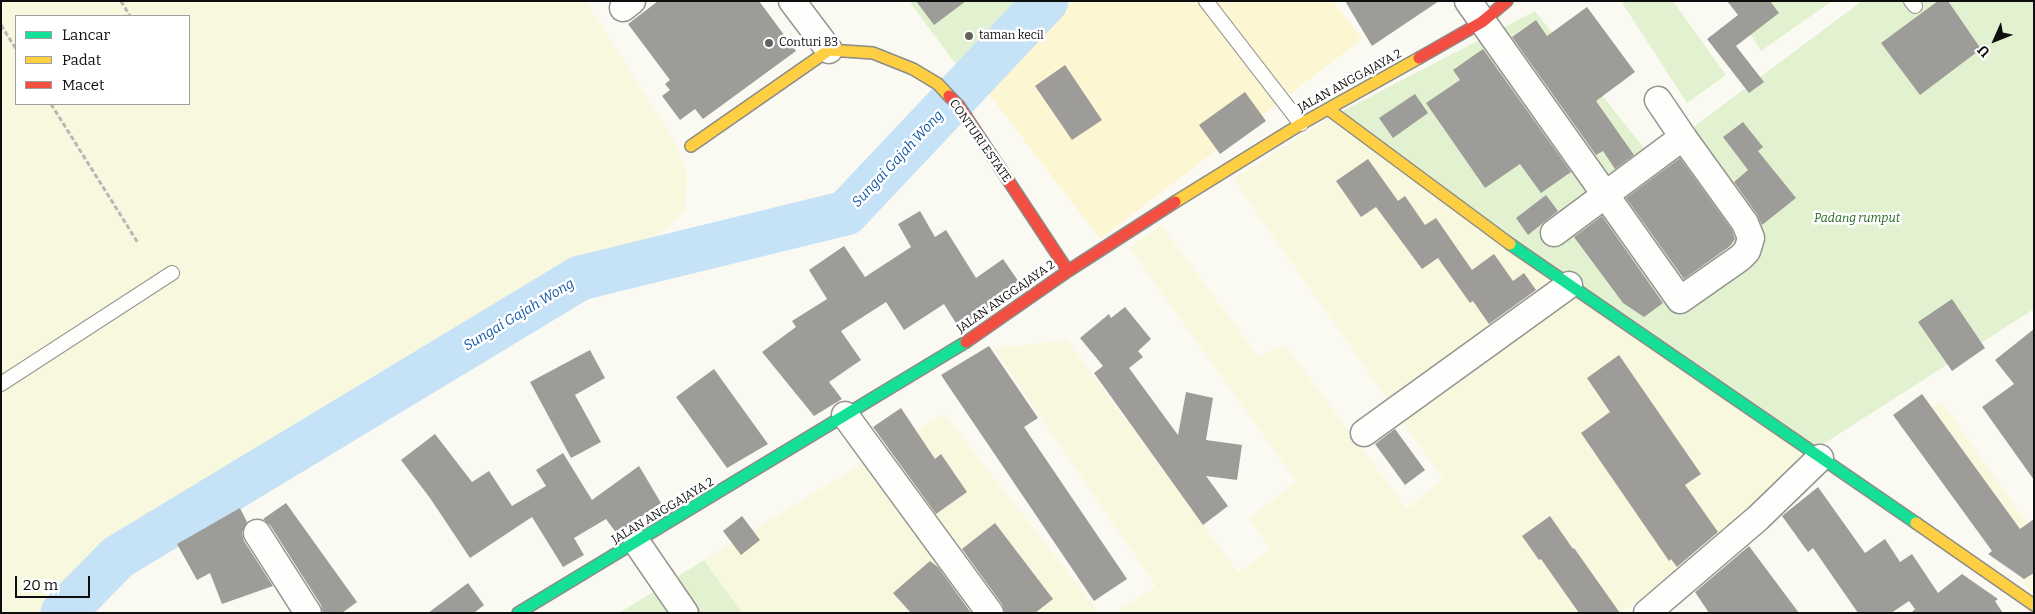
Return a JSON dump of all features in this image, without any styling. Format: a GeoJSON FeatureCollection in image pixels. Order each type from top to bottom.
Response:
{"type":"FeatureCollection","features":[{"type":"Feature","properties":{"kind":"street"},"geometry":{"type":"LineString","coordinates":[[691,146],[829,50],[792,1]]}},
{"type":"Feature","properties":{"kind":"street","name":"JALAN ANGGAJAYA 2"},"geometry":{"type":"LineString","coordinates":[[518,613],[637,543],[980,334],[1068,271],[1162,210],[1328,109],[1475,12],[1507,1]]}},
{"type":"Feature","properties":{"kind":"street"},"geometry":{"type":"LineString","coordinates":[[1475,12],[1680,300],[1740,258],[1751,242],[1748,228],[1658,100]]}},
{"type":"Feature","properties":{"kind":"street","name":"CONTURI ESTATE"},"geometry":{"type":"LineString","coordinates":[[829,50],[873,53],[914,69],[938,84],[959,106],[1068,271]]}},
{"type":"Feature","properties":{"kind":"street"},"geometry":{"type":"LineString","coordinates":[[1328,109],[1517,250],[2034,605]]}},
{"type":"Feature","properties":{"kind":"street"},"geometry":{"type":"LineString","coordinates":[[1554,233],[1683,137]]}},
{"type":"Feature","properties":{"kind":"street"},"geometry":{"type":"LineString","coordinates":[[1364,433],[1569,285]]}},
{"type":"Feature","properties":{"kind":"street"},"geometry":{"type":"LineString","coordinates":[[845,415],[990,613]]}},
{"type":"Feature","properties":{"kind":"street"},"geometry":{"type":"LineString","coordinates":[[1647,613],[1758,518],[1820,458]]}},
{"type":"Feature","properties":{"kind":"street"},"geometry":{"type":"LineString","coordinates":[[257,533],[308,613]]}},
{"type":"Feature","properties":{"kind":"street"},"geometry":{"type":"LineString","coordinates":[[637,543],[685,613]]}},
{"type":"Feature","properties":{"kind":"lane"},"geometry":{"type":"LineString","coordinates":[[1206,1],[1301,124]]}},
{"type":"Feature","properties":{"kind":"lane"},"geometry":{"type":"LineString","coordinates":[[1,384],[172,273]]}},
{"type":"Feature","properties":{"kind":"path"},"geometry":{"type":"LineString","coordinates":[[121,1],[129,15]]}},
{"type":"Feature","properties":{"kind":"path"},"geometry":{"type":"LineString","coordinates":[[1,25],[15,47]]}},
{"type":"Feature","properties":{"kind":"path"},"geometry":{"type":"LineString","coordinates":[[51,105],[138,243]]}},
{"type":"Feature","properties":{"kind":"green space"},"geometry":{"type":"Polygon","coordinates":[[[1,1],[586,1],[674,141],[687,174],[685,210],[653,241],[118,557],[63,613],[1,613],[1,1]]]}},
{"type":"Feature","properties":{"kind":"green space","name":"taman kecil"},"geometry":{"type":"Polygon","coordinates":[[[909,1],[1045,1],[960,70],[909,1]]]}},
{"type":"Feature","properties":{"kind":"green space"},"geometry":{"type":"Polygon","coordinates":[[[1621,1],[1673,1],[1726,75],[1687,103],[1621,1]]]}},
{"type":"Feature","properties":{"kind":"green space"},"geometry":{"type":"Polygon","coordinates":[[[1729,1],[1832,1],[1761,51],[1729,1]]]}},
{"type":"Feature","properties":{"kind":"green space","name":"Padang rumput"},"geometry":{"type":"Polygon","coordinates":[[[1862,1],[2034,1],[2034,309],[1814,450],[1331,117],[1535,11],[1652,158],[1862,1]]]}},
{"type":"Feature","properties":{"kind":"green space"},"geometry":{"type":"Polygon","coordinates":[[[1331,117],[1820,458],[1622,613],[1114,613],[1156,586],[994,349],[1067,340],[1238,572],[1271,549],[1249,519],[1296,481],[1130,248],[1161,225],[1258,356],[1285,345],[1407,509],[1443,479],[1233,179],[1331,117]]]}},
{"type":"Feature","properties":{"kind":"green space"},"geometry":{"type":"Polygon","coordinates":[[[1942,401],[2034,533],[2034,597],[1907,423],[1942,401]]]}},
{"type":"Feature","properties":{"kind":"green space"},"geometry":{"type":"Polygon","coordinates":[[[944,414],[1100,613],[742,613],[704,560],[944,414]]]}},
{"type":"Feature","properties":{"kind":"green space"},"geometry":{"type":"Polygon","coordinates":[[[704,560],[742,613],[619,613],[704,560]]]}},
{"type":"Feature","properties":{"kind":"sand"},"geometry":{"type":"Polygon","coordinates":[[[1073,1],[1333,1],[1362,39],[1100,239],[975,76],[1073,1]]]}},
{"type":"Feature","properties":{"kind":"building"},"geometry":{"type":"Polygon","coordinates":[[[658,1],[759,1],[796,51],[703,119],[695,109],[680,120],[662,96],[670,90],[665,84],[670,80],[628,24],[658,1]]]}},
{"type":"Feature","properties":{"kind":"building"},"geometry":{"type":"Polygon","coordinates":[[[916,1],[966,1],[934,25],[916,1]]]}},
{"type":"Feature","properties":{"kind":"building"},"geometry":{"type":"Polygon","coordinates":[[[1345,1],[1439,1],[1372,46],[1345,1]]]}},
{"type":"Feature","properties":{"kind":"building"},"geometry":{"type":"Polygon","coordinates":[[[1727,1],[1770,1],[1779,13],[1736,46],[1764,82],[1749,93],[1707,39],[1738,15],[1727,1]]]}},
{"type":"Feature","properties":{"kind":"building"},"geometry":{"type":"Polygon","coordinates":[[[1938,1],[1948,1],[1981,49],[1920,95],[1881,43],[1938,1]]]}},
{"type":"Feature","properties":{"kind":"building"},"geometry":{"type":"Polygon","coordinates":[[[1587,7],[1635,72],[1596,101],[1634,155],[1615,169],[1603,151],[1596,155],[1512,37],[1536,20],[1547,36],[1587,7]]]}},
{"type":"Feature","properties":{"kind":"building"},"geometry":{"type":"Polygon","coordinates":[[[1483,49],[1571,172],[1541,193],[1520,164],[1485,188],[1426,103],[1460,80],[1453,70],[1483,49]]]}},
{"type":"Feature","properties":{"kind":"building"},"geometry":{"type":"Polygon","coordinates":[[[1065,65],[1102,120],[1072,140],[1035,86],[1065,65]]]}},
{"type":"Feature","properties":{"kind":"building"},"geometry":{"type":"Polygon","coordinates":[[[1245,92],[1266,121],[1220,154],[1199,125],[1245,92]]]}},
{"type":"Feature","properties":{"kind":"building"},"geometry":{"type":"Polygon","coordinates":[[[1415,94],[1428,113],[1393,138],[1379,118],[1415,94]]]}},
{"type":"Feature","properties":{"kind":"building"},"geometry":{"type":"Polygon","coordinates":[[[1743,122],[1763,147],[1758,151],[1796,198],[1762,225],[1757,214],[1734,182],[1748,170],[1723,137],[1743,122]]]}},
{"type":"Feature","properties":{"kind":"building"},"geometry":{"type":"Polygon","coordinates":[[[1680,158],[1732,230],[1735,239],[1730,246],[1684,279],[1626,198],[1680,158]]]}},
{"type":"Feature","properties":{"kind":"building"},"geometry":{"type":"Polygon","coordinates":[[[1368,159],[1398,201],[1405,196],[1425,225],[1436,218],[1472,270],[1494,254],[1513,281],[1524,273],[1536,290],[1489,324],[1473,301],[1470,303],[1438,258],[1422,269],[1376,207],[1361,217],[1336,181],[1368,159]]]}},
{"type":"Feature","properties":{"kind":"building"},"geometry":{"type":"Polygon","coordinates":[[[1546,195],[1558,211],[1528,235],[1516,218],[1546,195]]]}},
{"type":"Feature","properties":{"kind":"building"},"geometry":{"type":"Polygon","coordinates":[[[920,211],[935,237],[946,230],[976,278],[1003,259],[1021,285],[959,328],[944,304],[904,330],[886,302],[841,331],[861,360],[829,382],[842,399],[814,416],[762,352],[796,327],[792,321],[827,299],[809,270],[844,246],[865,277],[911,247],[898,224],[920,211]]]}},
{"type":"Feature","properties":{"kind":"building"},"geometry":{"type":"Polygon","coordinates":[[[1602,216],[1663,303],[1644,317],[1623,303],[1574,237],[1602,216]]]}},
{"type":"Feature","properties":{"kind":"building"},"geometry":{"type":"Polygon","coordinates":[[[1952,299],[1985,348],[1952,371],[1918,322],[1952,299]]]}},
{"type":"Feature","properties":{"kind":"building"},"geometry":{"type":"Polygon","coordinates":[[[1125,307],[1151,339],[1138,351],[1143,357],[1129,368],[1178,435],[1186,392],[1213,398],[1206,440],[1242,445],[1237,480],[1206,476],[1228,506],[1203,525],[1094,373],[1103,366],[1080,338],[1109,314],[1111,318],[1125,307]]]}},
{"type":"Feature","properties":{"kind":"building"},"geometry":{"type":"Polygon","coordinates":[[[2034,329],[2034,480],[1982,407],[2014,384],[1995,360],[2034,329]]]}},
{"type":"Feature","properties":{"kind":"building"},"geometry":{"type":"Polygon","coordinates":[[[989,346],[1038,418],[1024,427],[1127,579],[1094,601],[941,375],[989,346]]]}},
{"type":"Feature","properties":{"kind":"building"},"geometry":{"type":"Polygon","coordinates":[[[590,350],[605,378],[575,395],[601,442],[571,458],[530,382],[590,350]]]}},
{"type":"Feature","properties":{"kind":"building"},"geometry":{"type":"Polygon","coordinates":[[[1619,355],[1701,474],[1685,485],[1718,532],[1677,567],[1671,559],[1669,561],[1581,433],[1610,412],[1587,378],[1619,355]]]}},
{"type":"Feature","properties":{"kind":"building"},"geometry":{"type":"Polygon","coordinates":[[[714,369],[768,444],[727,468],[676,397],[714,369]]]}},
{"type":"Feature","properties":{"kind":"building"},"geometry":{"type":"Polygon","coordinates":[[[1922,394],[2020,529],[2034,519],[2034,573],[2024,579],[1988,554],[1992,551],[1893,415],[1922,394]]]}},
{"type":"Feature","properties":{"kind":"building"},"geometry":{"type":"Polygon","coordinates":[[[901,408],[935,459],[941,454],[967,492],[936,514],[873,427],[901,408]]]}},
{"type":"Feature","properties":{"kind":"building"},"geometry":{"type":"Polygon","coordinates":[[[1395,429],[1425,470],[1405,485],[1375,444],[1395,429]]]}},
{"type":"Feature","properties":{"kind":"building"},"geometry":{"type":"Polygon","coordinates":[[[435,434],[472,482],[489,471],[512,506],[546,486],[536,470],[563,453],[592,500],[639,466],[661,503],[617,534],[606,519],[574,538],[584,555],[563,567],[532,517],[470,558],[430,498],[401,460],[435,434]]]}},
{"type":"Feature","properties":{"kind":"building"},"geometry":{"type":"Polygon","coordinates":[[[1818,487],[1865,553],[1885,539],[1900,562],[1912,554],[1938,593],[1962,574],[1998,599],[1995,601],[2003,613],[1911,613],[1915,609],[1909,601],[1891,613],[1858,613],[1813,548],[1808,552],[1782,516],[1818,487]]]}},
{"type":"Feature","properties":{"kind":"building"},"geometry":{"type":"Polygon","coordinates":[[[286,503],[357,602],[342,613],[323,613],[321,605],[270,525],[263,519],[286,503]]]}},
{"type":"Feature","properties":{"kind":"building"},"geometry":{"type":"Polygon","coordinates":[[[240,508],[247,522],[242,533],[244,541],[273,586],[222,604],[210,573],[197,580],[177,544],[240,508]]]}},
{"type":"Feature","properties":{"kind":"building"},"geometry":{"type":"Polygon","coordinates":[[[742,516],[760,540],[741,555],[723,531],[742,516]]]}},
{"type":"Feature","properties":{"kind":"building"},"geometry":{"type":"Polygon","coordinates":[[[1550,516],[1620,613],[1579,613],[1541,559],[1539,560],[1522,536],[1550,516]]]}},
{"type":"Feature","properties":{"kind":"building"},"geometry":{"type":"Polygon","coordinates":[[[995,523],[1053,599],[1035,613],[1005,613],[1002,604],[962,549],[995,523]]]}},
{"type":"Feature","properties":{"kind":"building"},"geometry":{"type":"Polygon","coordinates":[[[1749,546],[1799,613],[1709,613],[1695,592],[1749,546]]]}},
{"type":"Feature","properties":{"kind":"building"},"geometry":{"type":"Polygon","coordinates":[[[930,561],[938,567],[971,613],[911,613],[893,593],[930,561]]]}},
{"type":"Feature","properties":{"kind":"building"},"geometry":{"type":"Polygon","coordinates":[[[468,583],[484,605],[474,613],[428,613],[468,583]]]}},
{"type":"Feature","properties":{"kind":"waterway","name":"Sungai Gajah Wong"},"geometry":{"type":"LineString","coordinates":[[63,613],[118,557],[580,278],[846,213],[1046,1]]}},
{"type":"Feature","properties":{"kind":"traffic: fast"},"geometry":{"type":"LineString","coordinates":[[1510,244],[1916,523]]}},
{"type":"Feature","properties":{"kind":"traffic: fast"},"geometry":{"type":"LineString","coordinates":[[518,613],[966,342]]}},
{"type":"Feature","properties":{"kind":"traffic: slow"},"geometry":{"type":"LineString","coordinates":[[691,146],[829,50],[873,53],[913,69],[938,84],[949,96]]}},
{"type":"Feature","properties":{"kind":"traffic: slow"},"geometry":{"type":"LineString","coordinates":[[1175,202],[1301,124],[1419,58]]}},
{"type":"Feature","properties":{"kind":"traffic: slow"},"geometry":{"type":"LineString","coordinates":[[1328,109],[1510,244]]}},
{"type":"Feature","properties":{"kind":"traffic: slow"},"geometry":{"type":"LineString","coordinates":[[1916,523],[2034,605]]}},
{"type":"Feature","properties":{"kind":"traffic: jam"},"geometry":{"type":"LineString","coordinates":[[1419,58],[1482,22],[1507,1]]}},
{"type":"Feature","properties":{"kind":"traffic: jam"},"geometry":{"type":"LineString","coordinates":[[949,96],[959,106],[1068,271]]}},
{"type":"Feature","properties":{"kind":"traffic: jam"},"geometry":{"type":"LineString","coordinates":[[966,342],[1068,271],[1175,202]]}},
{"type":"Feature","properties":{"kind":"place","name":"taman kecil"},"geometry":{"type":"Point","coordinates":[969,36]}},
{"type":"Feature","properties":{"kind":"place","name":"Conturi B3"},"geometry":{"type":"Point","coordinates":[769,43]}}]}
